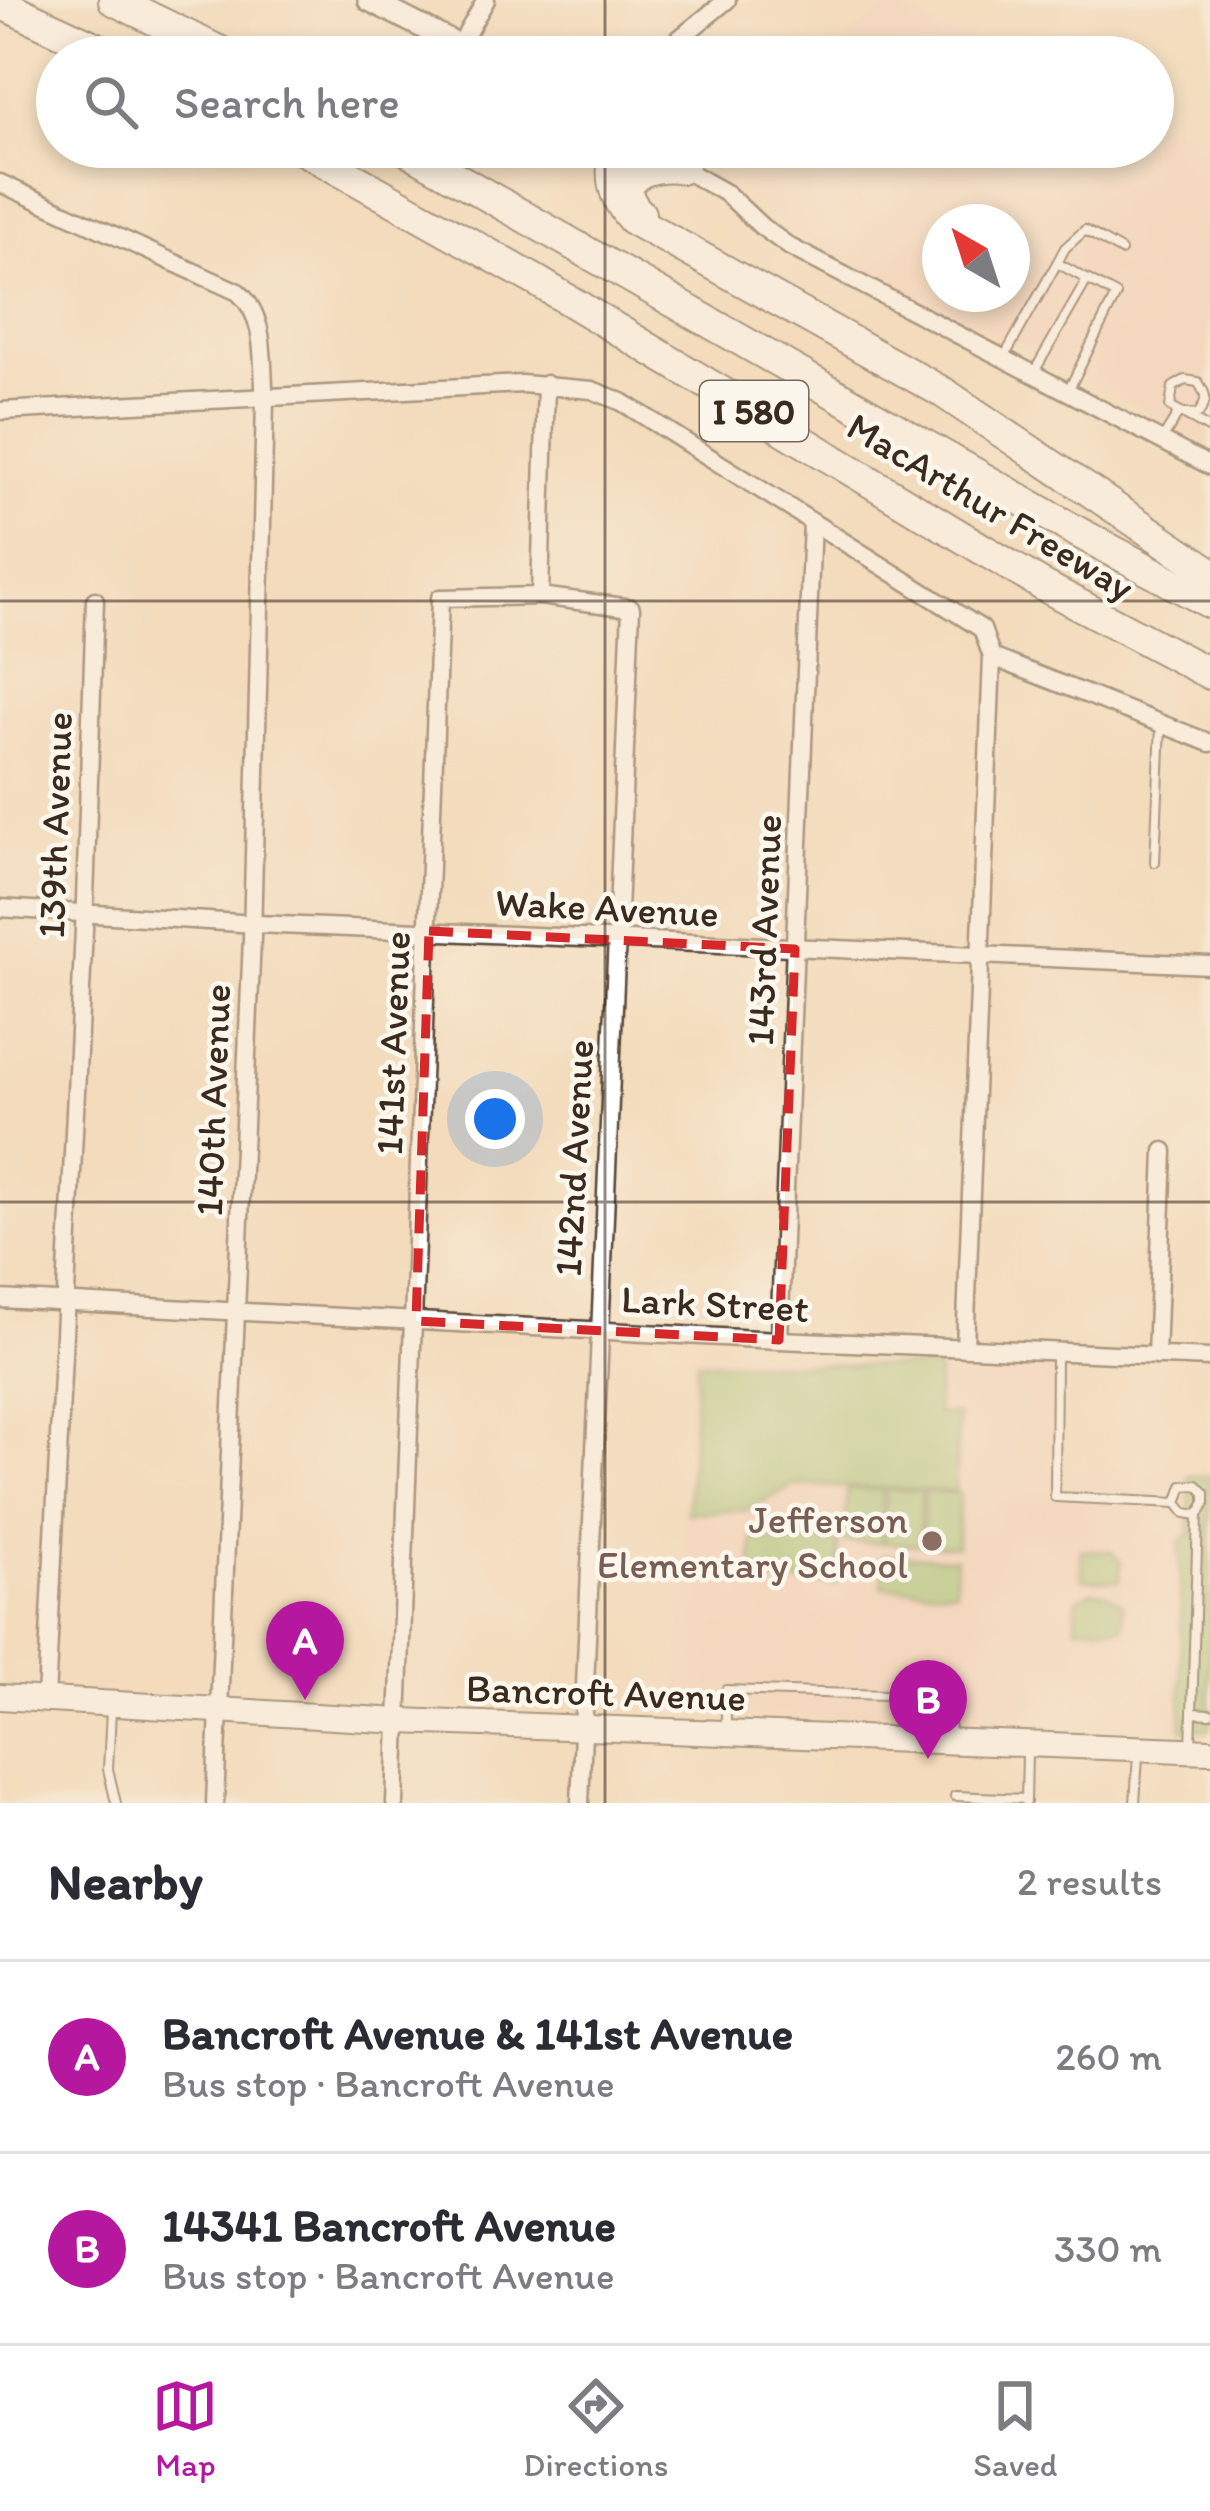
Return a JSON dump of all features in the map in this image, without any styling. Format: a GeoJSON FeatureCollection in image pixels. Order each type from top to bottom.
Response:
{"type":"FeatureCollection","features":[{"type":"Feature","properties":{"kind":"highway"},"geometry":{"type":"LineString","coordinates":[[114,0],[188,36]]}},
{"type":"Feature","properties":{"kind":"highway"},"geometry":{"type":"LineString","coordinates":[[0,3],[71,36]]}},
{"type":"Feature","properties":{"kind":"highway","name":"MacArthur Freeway"},"geometry":{"type":"LineString","coordinates":[[335,168],[535,280],[1042,584],[1210,674]]}},
{"type":"Feature","properties":{"kind":"highway","name":"MacArthur Freeway"},"geometry":{"type":"LineString","coordinates":[[439,168],[1074,530],[1210,602]]}},
{"type":"Feature","properties":{"kind":"highway"},"geometry":{"type":"LineString","coordinates":[[614,168],[612,183],[632,219],[944,393],[1210,572]]}},
{"type":"Feature","properties":{"kind":"highway"},"geometry":{"type":"LineString","coordinates":[[646,168],[630,183],[630,204],[710,260]]}},
{"type":"Feature","properties":{"kind":"main road","name":"Bancroft Avenue"},"geometry":{"type":"LineString","coordinates":[[0,1697],[400,1721],[726,1732],[763,1744],[950,1741],[1200,1750]]}},
{"type":"Feature","properties":{"kind":"street"},"geometry":{"type":"LineString","coordinates":[[369,0],[442,36]]}},
{"type":"Feature","properties":{"kind":"street"},"geometry":{"type":"LineString","coordinates":[[465,36],[486,0]]}},
{"type":"Feature","properties":{"kind":"street"},"geometry":{"type":"LineString","coordinates":[[683,36],[727,0]]}},
{"type":"Feature","properties":{"kind":"street"},"geometry":{"type":"LineString","coordinates":[[682,168],[727,194],[790,247],[1210,466]]}},
{"type":"Feature","properties":{"kind":"street","name":"140th Avenue"},"geometry":{"type":"LineString","coordinates":[[0,183],[238,292],[258,317],[265,400],[252,924],[215,1803]]}},
{"type":"Feature","properties":{"kind":"street"},"geometry":{"type":"LineString","coordinates":[[0,411],[521,384],[592,390],[622,403],[974,623],[988,638],[992,657],[965,1348]]}},
{"type":"Feature","properties":{"kind":"street"},"geometry":{"type":"LineString","coordinates":[[540,596],[546,384]]}},
{"type":"Feature","properties":{"kind":"street","name":"143rd Avenue"},"geometry":{"type":"LineString","coordinates":[[779,1340],[812,521]]}},
{"type":"Feature","properties":{"kind":"street","name":"141st Avenue"},"geometry":{"type":"LineString","coordinates":[[395,1803],[440,598],[540,596]]}},
{"type":"Feature","properties":{"kind":"street","name":"142nd Avenue"},"geometry":{"type":"LineString","coordinates":[[540,596],[631,608],[580,1803]]}},
{"type":"Feature","properties":{"kind":"street","name":"139th Avenue"},"geometry":{"type":"LineString","coordinates":[[46,1699],[95,600]]}},
{"type":"Feature","properties":{"kind":"street"},"geometry":{"type":"LineString","coordinates":[[992,657],[1210,743]]}},
{"type":"Feature","properties":{"kind":"street","name":"Wake Avenue"},"geometry":{"type":"LineString","coordinates":[[0,908],[252,924],[1210,965]]}},
{"type":"Feature","properties":{"kind":"street"},"geometry":{"type":"LineString","coordinates":[[1156,1356],[1164,1151]]}},
{"type":"Feature","properties":{"kind":"street","name":"Lark Street"},"geometry":{"type":"LineString","coordinates":[[0,1300],[1210,1358]]}},
{"type":"Feature","properties":{"kind":"lane"},"geometry":{"type":"LineString","coordinates":[[1004,359],[1065,248],[1085,230],[1121,250]]}},
{"type":"Feature","properties":{"kind":"lane"},"geometry":{"type":"LineString","coordinates":[[1057,263],[1116,296],[1067,393]]}},
{"type":"Feature","properties":{"kind":"lane"},"geometry":{"type":"LineString","coordinates":[[1033,375],[1088,280]]}},
{"type":"Feature","properties":{"kind":"lane"},"geometry":{"type":"LineString","coordinates":[[1178,414],[1198,414],[1205,405],[1206,393],[1198,382],[1185,380],[1173,387],[1170,407],[1178,414],[1210,430]]}},
{"type":"Feature","properties":{"kind":"lane"},"geometry":{"type":"LineString","coordinates":[[1162,441],[1178,414]]}},
{"type":"Feature","properties":{"kind":"lane"},"geometry":{"type":"LineString","coordinates":[[1155,862],[1161,723]]}},
{"type":"Feature","properties":{"kind":"lane"},"geometry":{"type":"LineString","coordinates":[[1056,1352],[1055,1497],[1177,1503],[1185,1513],[1198,1515]]}},
{"type":"Feature","properties":{"kind":"lane"},"geometry":{"type":"LineString","coordinates":[[1177,1503],[1184,1486],[1197,1485],[1205,1493],[1198,1515],[1192,1713],[1200,1750]]}},
{"type":"Feature","properties":{"kind":"lane"},"geometry":{"type":"LineString","coordinates":[[726,1732],[726,1690],[918,1696],[948,1698],[950,1741]]}},
{"type":"Feature","properties":{"kind":"lane"},"geometry":{"type":"LineString","coordinates":[[111,1704],[108,1769],[116,1803]]}},
{"type":"Feature","properties":{"kind":"lane"},"geometry":{"type":"LineString","coordinates":[[1192,1713],[1210,1714]]}},
{"type":"Feature","properties":{"kind":"lane"},"geometry":{"type":"LineString","coordinates":[[955,1796],[1026,1801],[1028,1743]]}},
{"type":"Feature","properties":{"kind":"lane"},"geometry":{"type":"LineString","coordinates":[[1136,1803],[1138,1748]]}},
{"type":"Feature","properties":{"kind":"highlighted area"},"geometry":{"type":"Polygon","coordinates":[[[429,931],[795,949],[779,1340],[416,1321],[429,931]]]}},
{"type":"Feature","properties":{"kind":"shaded area"},"geometry":{"type":"Polygon","coordinates":[[[890,7],[960,36],[852,36],[890,7]]]}},
{"type":"Feature","properties":{"kind":"shaded area"},"geometry":{"type":"Polygon","coordinates":[[[1174,124],[1210,139],[1210,443],[953,312],[1030,312],[1030,204],[922,204],[922,296],[775,221],[737,179],[746,168],[1174,168],[1174,124]]]}},
{"type":"Feature","properties":{"kind":"shaded area","name":"Jefferson Elementary School"},"geometry":{"type":"Polygon","coordinates":[[[692,1354],[1055,1368],[1050,1469],[1189,1476],[1190,1535],[1182,1556],[1178,1638],[1184,1646],[1182,1729],[675,1711],[692,1354]]]}},
{"type":"Feature","properties":{"kind":"green space"},"geometry":{"type":"Polygon","coordinates":[[[697,1361],[938,1368],[936,1414],[958,1415],[955,1491],[795,1485],[746,1510],[687,1513],[697,1361]]]}},
{"type":"Feature","properties":{"kind":"green space"},"geometry":{"type":"Polygon","coordinates":[[[1189,1476],[1210,1476],[1210,1730],[1182,1729],[1180,1541],[1190,1535],[1189,1476]]]}},
{"type":"Feature","properties":{"kind":"green space"},"geometry":{"type":"Polygon","coordinates":[[[847,1489],[882,1490],[881,1543],[845,1542],[847,1489]]]}},
{"type":"Feature","properties":{"kind":"green space"},"geometry":{"type":"Polygon","coordinates":[[[886,1490],[921,1491],[919,1545],[884,1543],[886,1490]]]}},
{"type":"Feature","properties":{"kind":"green space"},"geometry":{"type":"Polygon","coordinates":[[[924,1492],[959,1493],[957,1546],[922,1545],[924,1492]]]}},
{"type":"Feature","properties":{"kind":"green space"},"geometry":{"type":"Polygon","coordinates":[[[753,1539],[839,1543],[836,1584],[751,1581],[753,1539]]]}},
{"type":"Feature","properties":{"kind":"green space"},"geometry":{"type":"Polygon","coordinates":[[[1081,1550],[1111,1551],[1121,1562],[1120,1581],[1082,1579],[1081,1550]]]}},
{"type":"Feature","properties":{"kind":"green space"},"geometry":{"type":"Polygon","coordinates":[[[884,1555],[956,1558],[955,1590],[883,1587],[884,1555]]]}},
{"type":"Feature","properties":{"kind":"green space"},"geometry":{"type":"Polygon","coordinates":[[[1091,1591],[1123,1604],[1123,1627],[1076,1626],[1076,1601],[1091,1591]]]}},
{"type":"Feature","properties":{"kind":"place","name":"Jefferson Elementary School"},"geometry":{"type":"Point","coordinates":[932,1541]}},
{"type":"Feature","properties":{"kind":"place","name":"Bancroft Avenue & 141st Avenue"},"geometry":{"type":"Point","coordinates":[305,1700]}},
{"type":"Feature","properties":{"kind":"place","name":"14341 Bancroft Avenue"},"geometry":{"type":"Point","coordinates":[928,1759]}}]}
